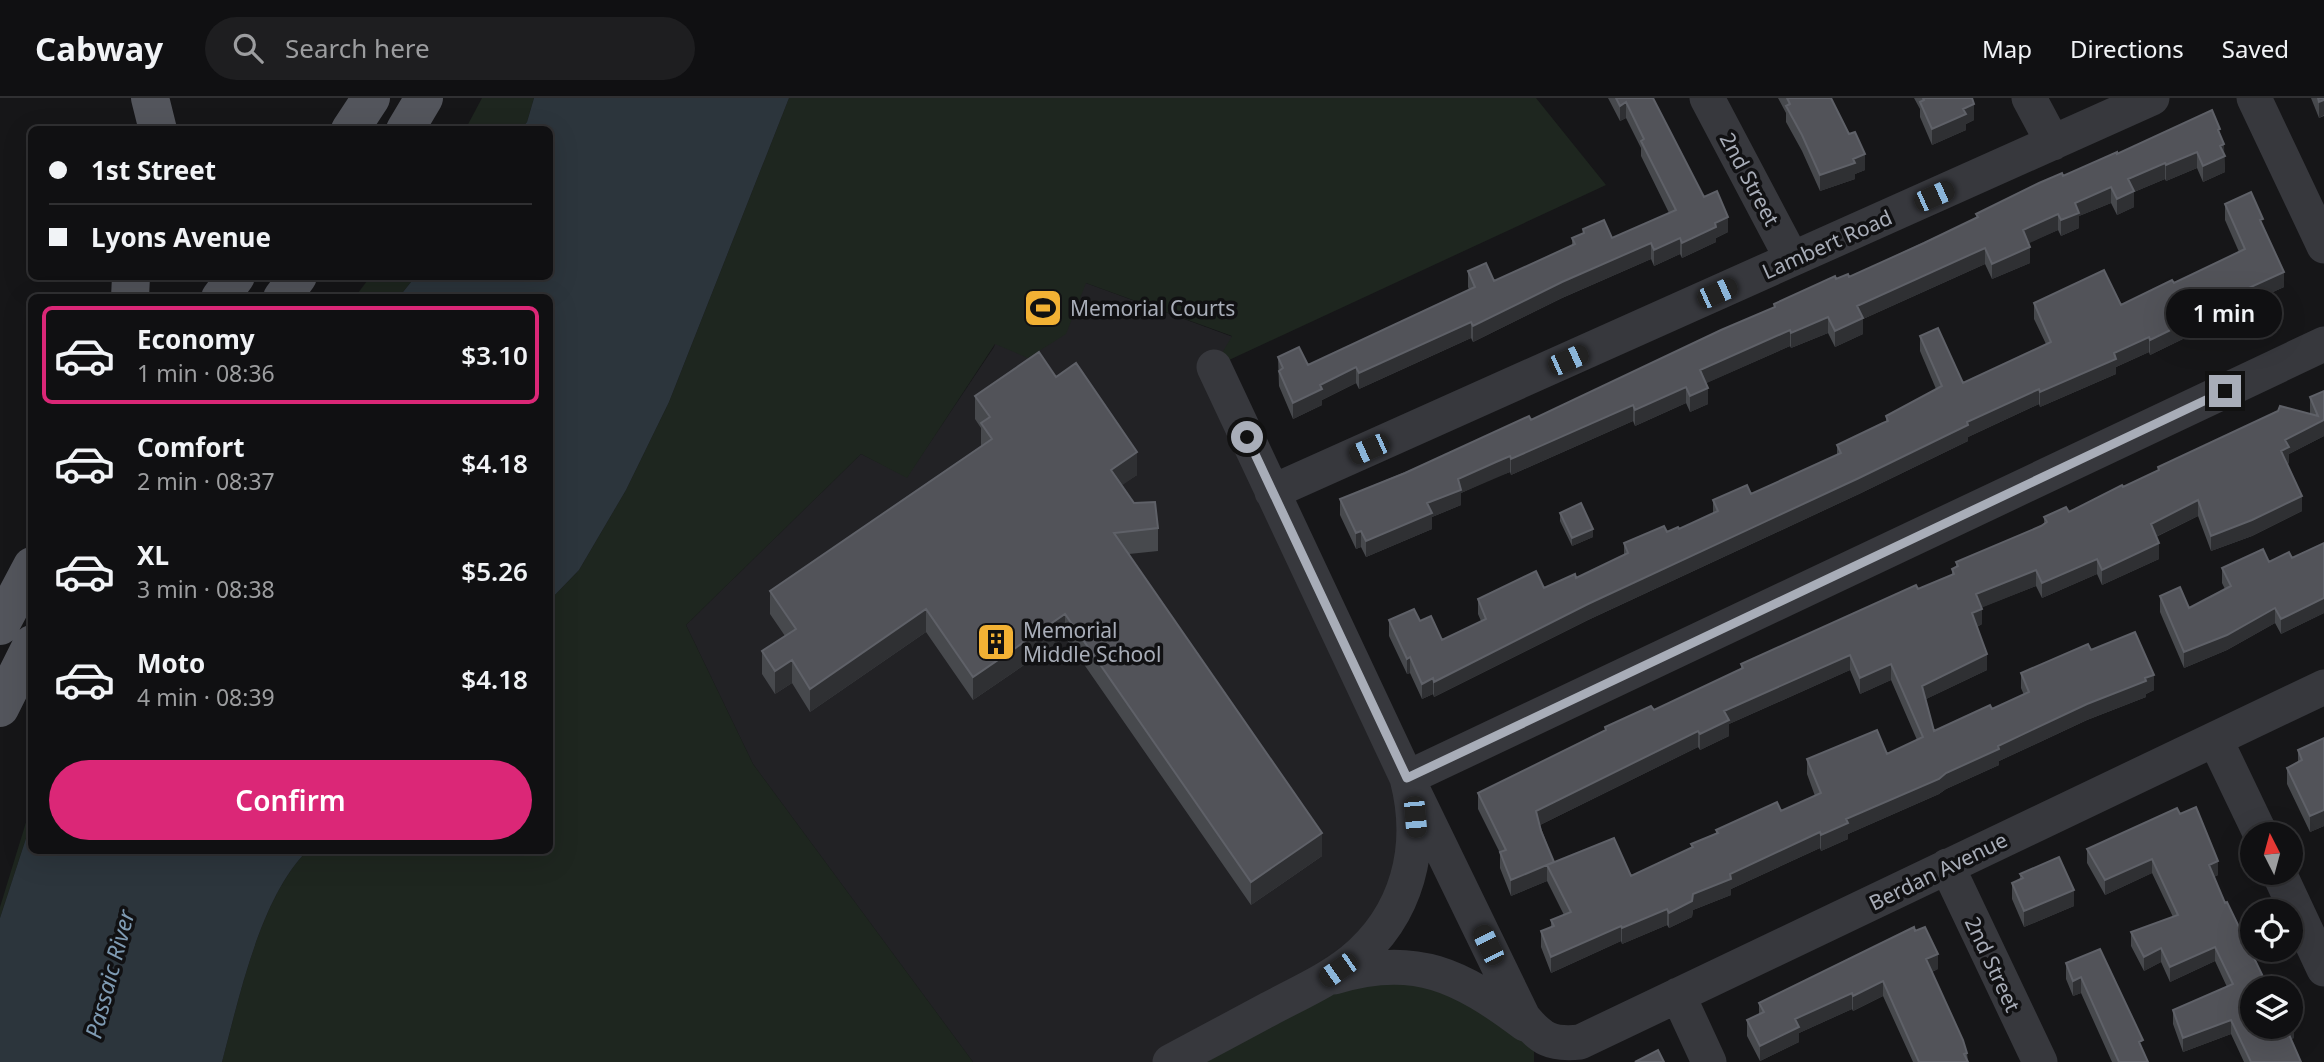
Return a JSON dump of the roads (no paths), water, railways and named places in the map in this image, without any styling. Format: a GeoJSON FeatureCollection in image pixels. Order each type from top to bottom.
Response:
{"type":"FeatureCollection","features":[{"type":"Feature","properties":{"kind":"main road"},"geometry":{"type":"LineString","coordinates":[[146,126],[150,98]]}},
{"type":"Feature","properties":{"kind":"main road"},"geometry":{"type":"LineString","coordinates":[[150,98],[157,126]]}},
{"type":"Feature","properties":{"kind":"main road"},"geometry":{"type":"LineString","coordinates":[[353,126],[371,98]]}},
{"type":"Feature","properties":{"kind":"main road"},"geometry":{"type":"LineString","coordinates":[[406,126],[424,98]]}},
{"type":"Feature","properties":{"kind":"main road"},"geometry":{"type":"LineString","coordinates":[[0,626],[28,574]]}},
{"type":"Feature","properties":{"kind":"main road"},"geometry":{"type":"LineString","coordinates":[[0,708],[28,652]]}},
{"type":"Feature","properties":{"kind":"street","name":"2nd Street"},"geometry":{"type":"LineString","coordinates":[[1707,98],[1792,260]]}},
{"type":"Feature","properties":{"kind":"street"},"geometry":{"type":"LineString","coordinates":[[2029,98],[2053,143]]}},
{"type":"Feature","properties":{"kind":"street","name":"Lambert Road"},"geometry":{"type":"LineString","coordinates":[[1272,492],[2152,98]]}},
{"type":"Feature","properties":{"kind":"street"},"geometry":{"type":"LineString","coordinates":[[2254,98],[2324,246]]}},
{"type":"Feature","properties":{"kind":"street"},"geometry":{"type":"LineString","coordinates":[[1407,778],[2324,344]]}},
{"type":"Feature","properties":{"kind":"street"},"geometry":{"type":"LineString","coordinates":[[1214,367],[1407,778],[1523,1017],[1541,1036]]}},
{"type":"Feature","properties":{"kind":"street","name":"Berdan Avenue"},"geometry":{"type":"LineString","coordinates":[[1541,1036],[1563,1044],[1580,1042],[2324,687]]}},
{"type":"Feature","properties":{"kind":"street"},"geometry":{"type":"LineString","coordinates":[[2215,738],[2254,822]]}},
{"type":"Feature","properties":{"kind":"street"},"geometry":{"type":"LineString","coordinates":[[1170,1062],[1324,980],[1352,961],[1376,938],[1393,914],[1406,886],[1413,859],[1416,832],[1407,778]]}},
{"type":"Feature","properties":{"kind":"street","name":"2nd Street"},"geometry":{"type":"LineString","coordinates":[[1947,866],[2040,1062]]}},
{"type":"Feature","properties":{"kind":"street"},"geometry":{"type":"LineString","coordinates":[[2285,886],[2324,968]]}},
{"type":"Feature","properties":{"kind":"street"},"geometry":{"type":"LineString","coordinates":[[1324,980],[1383,966],[1415,967],[1445,976],[1475,990],[1541,1036]]}},
{"type":"Feature","properties":{"kind":"street"},"geometry":{"type":"LineString","coordinates":[[1678,995],[1709,1062]]}},
{"type":"Feature","properties":{"kind":"water"},"geometry":{"type":"Polygon","coordinates":[[[534,98],[789,98],[669,402],[626,490],[579,570],[553,597],[553,294],[401,294],[413,280],[553,280],[553,126],[524,126],[534,98]]]}},
{"type":"Feature","properties":{"kind":"water","name":"Passaic River"},"geometry":{"type":"Polygon","coordinates":[[[28,832],[28,854],[305,854],[276,895],[264,922],[244,980],[222,1062],[0,1062],[0,918],[28,832]]]}},
{"type":"Feature","properties":{"kind":"place","name":"Memorial Courts"},"geometry":{"type":"Point","coordinates":[1043,308]}},
{"type":"Feature","properties":{"kind":"place","name":"Memorial Middle School"},"geometry":{"type":"Point","coordinates":[996,642]}}]}
